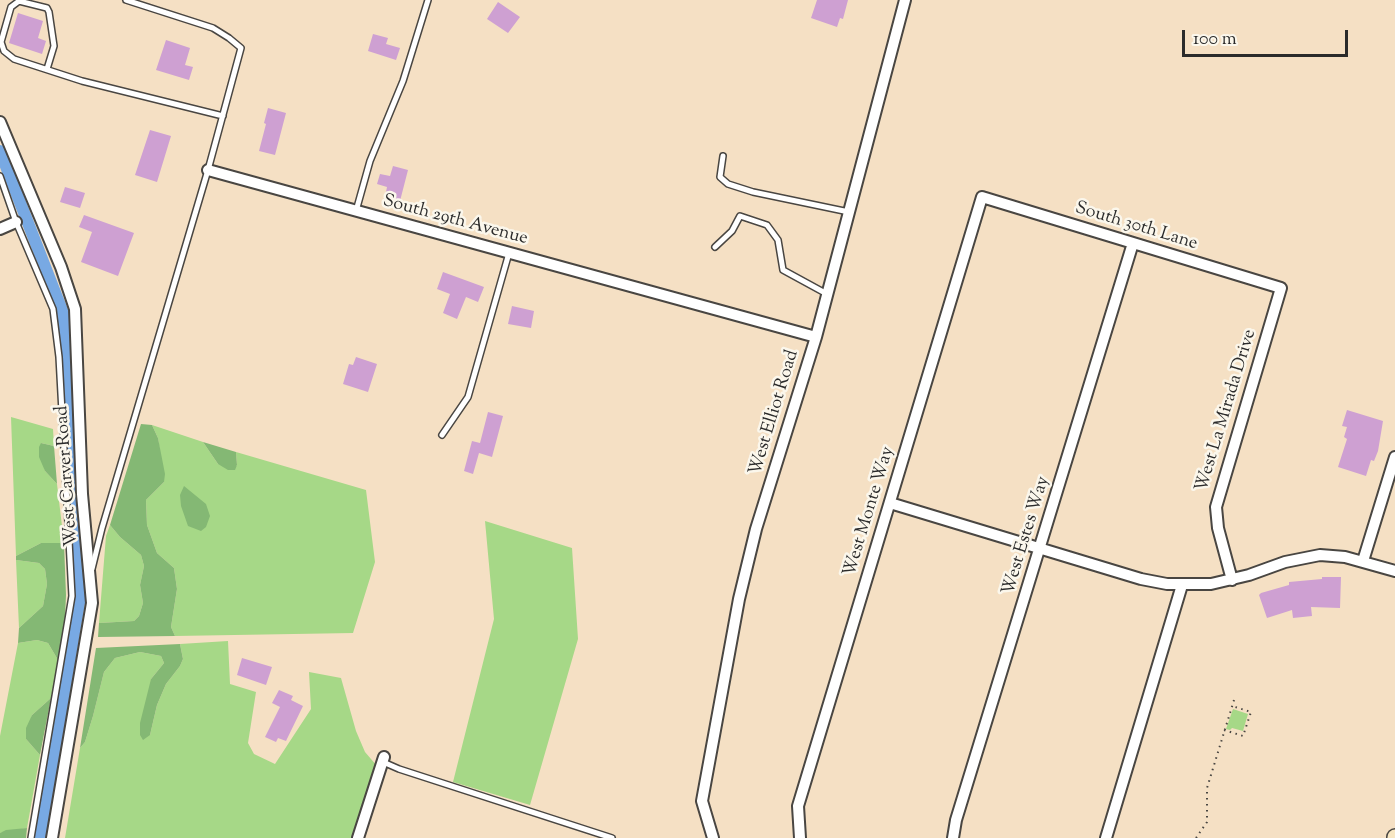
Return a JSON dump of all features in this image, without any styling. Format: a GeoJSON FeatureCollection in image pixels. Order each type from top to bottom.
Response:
{"type":"FeatureCollection","features":[{"type":"Feature","properties":{"kind":"street","name":"West Elliot Road"},"geometry":{"type":"LineString","coordinates":[[713,838],[702,801],[739,599],[756,529],[816,337],[905,0]]}},
{"type":"Feature","properties":{"kind":"street","name":"West Carver Road"},"geometry":{"type":"LineString","coordinates":[[0,122],[61,267],[75,309],[82,494],[92,603],[52,838]]}},
{"type":"Feature","properties":{"kind":"street","name":"South 29th Avenue"},"geometry":{"type":"LineString","coordinates":[[208,171],[816,337]]}},
{"type":"Feature","properties":{"kind":"street","name":"South 30th Lane"},"geometry":{"type":"LineString","coordinates":[[982,197],[1281,288]]}},
{"type":"Feature","properties":{"kind":"street","name":"West Monte Way"},"geometry":{"type":"LineString","coordinates":[[800,838],[798,806],[982,197]]}},
{"type":"Feature","properties":{"kind":"street"},"geometry":{"type":"LineString","coordinates":[[0,229],[16,222]]}},
{"type":"Feature","properties":{"kind":"street","name":"West Estes Way"},"geometry":{"type":"LineString","coordinates":[[953,838],[956,820],[1133,243]]}},
{"type":"Feature","properties":{"kind":"street","name":"West La Mirada Drive"},"geometry":{"type":"LineString","coordinates":[[1232,580],[1218,528],[1215,507],[1281,288]]}},
{"type":"Feature","properties":{"kind":"street"},"geometry":{"type":"LineString","coordinates":[[1363,561],[1395,457]]}},
{"type":"Feature","properties":{"kind":"street"},"geometry":{"type":"LineString","coordinates":[[890,503],[1141,579],[1182,585],[1211,584],[1232,580],[1307,557],[1330,555],[1363,561],[1395,571]]}},
{"type":"Feature","properties":{"kind":"street"},"geometry":{"type":"LineString","coordinates":[[1106,838],[1182,585]]}},
{"type":"Feature","properties":{"kind":"street"},"geometry":{"type":"LineString","coordinates":[[358,838],[383,759]]}},
{"type":"Feature","properties":{"kind":"lane"},"geometry":{"type":"LineString","coordinates":[[91,573],[102,528],[208,171],[241,48],[213,27],[126,0]]}},
{"type":"Feature","properties":{"kind":"lane"},"geometry":{"type":"LineString","coordinates":[[356,211],[370,161],[403,81],[428,0]]}},
{"type":"Feature","properties":{"kind":"lane"},"geometry":{"type":"LineString","coordinates":[[47,69],[54,46],[50,12],[47,8],[19,1],[11,7],[1,42],[2,47],[14,59],[82,81],[223,116]]}},
{"type":"Feature","properties":{"kind":"lane"},"geometry":{"type":"LineString","coordinates":[[723,156],[720,177],[728,184],[753,192],[849,212]]}},
{"type":"Feature","properties":{"kind":"lane"},"geometry":{"type":"LineString","coordinates":[[0,176],[16,222],[53,309],[59,357],[72,596],[31,838]]}},
{"type":"Feature","properties":{"kind":"lane"},"geometry":{"type":"LineString","coordinates":[[715,247],[732,231],[740,216],[767,225],[778,240],[783,270],[827,294]]}},
{"type":"Feature","properties":{"kind":"lane"},"geometry":{"type":"LineString","coordinates":[[442,435],[468,397],[509,253]]}},
{"type":"Feature","properties":{"kind":"lane"},"geometry":{"type":"LineString","coordinates":[[383,759],[399,769],[612,838]]}},
{"type":"Feature","properties":{"kind":"path"},"geometry":{"type":"LineString","coordinates":[[1196,838],[1207,822],[1207,788],[1233,700]]}},
{"type":"Feature","properties":{"kind":"path"},"geometry":{"type":"LineString","coordinates":[[1224,730],[1244,736],[1251,712],[1232,706]]}},
{"type":"Feature","properties":{"kind":"green space"},"geometry":{"type":"Polygon","coordinates":[[[11,417],[53,429],[54,446],[41,443],[45,471],[57,484],[64,543],[41,543],[16,556],[11,417]]]}},
{"type":"Feature","properties":{"kind":"green space"},"geometry":{"type":"Polygon","coordinates":[[[141,424],[152,425],[158,438],[165,474],[164,482],[146,500],[147,525],[157,553],[174,568],[177,589],[171,627],[175,636],[98,637],[99,623],[134,621],[139,616],[143,603],[140,585],[144,566],[141,555],[110,525],[141,424]]]}},
{"type":"Feature","properties":{"kind":"green space"},"geometry":{"type":"Polygon","coordinates":[[[152,425],[203,442],[218,464],[237,466],[236,452],[366,490],[375,562],[353,633],[175,636],[171,627],[177,589],[174,568],[157,553],[147,525],[146,500],[164,482],[158,438],[152,425]]]}},
{"type":"Feature","properties":{"kind":"green space"},"geometry":{"type":"Polygon","coordinates":[[[203,442],[236,452],[235,470],[228,470],[218,464],[203,442]]]}},
{"type":"Feature","properties":{"kind":"green space"},"geometry":{"type":"Polygon","coordinates":[[[41,443],[54,446],[57,484],[45,471],[39,457],[41,443]]]}},
{"type":"Feature","properties":{"kind":"green space"},"geometry":{"type":"Polygon","coordinates":[[[184,486],[206,504],[210,516],[206,527],[201,531],[188,526],[181,506],[180,495],[184,486]]]}},
{"type":"Feature","properties":{"kind":"green space"},"geometry":{"type":"Polygon","coordinates":[[[485,521],[572,548],[578,639],[530,805],[453,782],[494,619],[485,521]]]}},
{"type":"Feature","properties":{"kind":"green space"},"geometry":{"type":"Polygon","coordinates":[[[110,525],[141,555],[144,566],[140,585],[143,603],[139,616],[134,621],[99,623],[106,536],[110,525]]]}},
{"type":"Feature","properties":{"kind":"green space"},"geometry":{"type":"Polygon","coordinates":[[[41,543],[64,543],[65,618],[58,660],[48,643],[37,640],[18,643],[19,628],[43,606],[47,584],[45,569],[39,563],[16,560],[16,556],[41,543]]]}},
{"type":"Feature","properties":{"kind":"green space"},"geometry":{"type":"Polygon","coordinates":[[[16,560],[39,563],[45,569],[47,584],[43,606],[19,628],[16,560]]]}},
{"type":"Feature","properties":{"kind":"green space"},"geometry":{"type":"Polygon","coordinates":[[[37,640],[48,643],[58,660],[51,698],[32,715],[26,739],[40,755],[27,828],[0,833],[0,736],[18,643],[37,640]]]}},
{"type":"Feature","properties":{"kind":"green space"},"geometry":{"type":"Polygon","coordinates":[[[228,641],[230,684],[256,692],[248,743],[254,754],[275,764],[311,709],[309,672],[341,678],[356,731],[365,752],[377,766],[353,838],[65,838],[80,748],[85,742],[104,672],[115,658],[140,652],[161,656],[164,663],[151,679],[150,735],[157,705],[166,684],[183,659],[180,644],[228,641]]]}},
{"type":"Feature","properties":{"kind":"green space"},"geometry":{"type":"Polygon","coordinates":[[[180,644],[183,659],[166,684],[157,705],[150,735],[143,740],[140,735],[140,723],[151,679],[164,663],[161,656],[140,652],[115,658],[104,672],[85,742],[80,748],[96,648],[180,644]]]}},
{"type":"Feature","properties":{"kind":"green space"},"geometry":{"type":"Polygon","coordinates":[[[51,698],[40,755],[26,739],[26,728],[32,715],[51,698]]]}},
{"type":"Feature","properties":{"kind":"green space"},"geometry":{"type":"Polygon","coordinates":[[[1233,709],[1248,714],[1243,731],[1226,729],[1233,709]]]}},
{"type":"Feature","properties":{"kind":"green space"},"geometry":{"type":"Polygon","coordinates":[[[27,828],[26,838],[0,838],[0,833],[6,830],[27,828]]]}},
{"type":"Feature","properties":{"kind":"building"},"geometry":{"type":"Polygon","coordinates":[[[817,0],[848,0],[843,19],[840,18],[837,27],[811,18],[817,0]]]}},
{"type":"Feature","properties":{"kind":"building"},"geometry":{"type":"Polygon","coordinates":[[[498,2],[520,17],[508,33],[487,19],[498,2]]]}},
{"type":"Feature","properties":{"kind":"building"},"geometry":{"type":"Polygon","coordinates":[[[18,13],[43,21],[38,38],[46,41],[42,54],[9,43],[18,13]]]}},
{"type":"Feature","properties":{"kind":"building"},"geometry":{"type":"Polygon","coordinates":[[[373,34],[388,38],[386,44],[400,48],[396,60],[368,51],[373,34]]]}},
{"type":"Feature","properties":{"kind":"building"},"geometry":{"type":"Polygon","coordinates":[[[166,40],[190,48],[185,65],[193,67],[189,80],[156,70],[166,40]]]}},
{"type":"Feature","properties":{"kind":"building"},"geometry":{"type":"Polygon","coordinates":[[[268,108],[286,113],[275,155],[259,151],[268,108]]]}},
{"type":"Feature","properties":{"kind":"building"},"geometry":{"type":"Polygon","coordinates":[[[150,130],[171,136],[157,182],[135,175],[150,130]]]}},
{"type":"Feature","properties":{"kind":"building"},"geometry":{"type":"Polygon","coordinates":[[[393,166],[408,170],[400,201],[385,197],[387,187],[377,184],[380,174],[390,176],[393,166]]]}},
{"type":"Feature","properties":{"kind":"building"},"geometry":{"type":"Polygon","coordinates":[[[65,187],[85,193],[80,208],[60,202],[65,187]]]}},
{"type":"Feature","properties":{"kind":"building"},"geometry":{"type":"Polygon","coordinates":[[[84,215],[134,233],[118,276],[81,262],[92,232],[79,227],[84,215]]]}},
{"type":"Feature","properties":{"kind":"building"},"geometry":{"type":"Polygon","coordinates":[[[443,272],[484,287],[478,302],[466,297],[457,319],[443,313],[450,294],[437,289],[443,272]]]}},
{"type":"Feature","properties":{"kind":"building"},"geometry":{"type":"Polygon","coordinates":[[[512,306],[534,311],[531,328],[508,324],[512,306]]]}},
{"type":"Feature","properties":{"kind":"building"},"geometry":{"type":"Polygon","coordinates":[[[356,357],[377,364],[368,392],[343,384],[349,364],[353,365],[356,357]]]}},
{"type":"Feature","properties":{"kind":"building"},"geometry":{"type":"Polygon","coordinates":[[[1347,410],[1383,421],[1378,451],[1374,461],[1371,460],[1366,476],[1338,467],[1347,439],[1344,437],[1347,427],[1342,426],[1347,410]]]}},
{"type":"Feature","properties":{"kind":"building"},"geometry":{"type":"Polygon","coordinates":[[[488,412],[503,416],[492,457],[479,453],[473,474],[464,471],[472,441],[480,443],[488,412]]]}},
{"type":"Feature","properties":{"kind":"building"},"geometry":{"type":"Polygon","coordinates":[[[1322,577],[1341,577],[1340,608],[1311,607],[1312,616],[1293,618],[1292,610],[1267,618],[1259,595],[1261,593],[1289,585],[1289,582],[1322,579],[1322,577]]]}},
{"type":"Feature","properties":{"kind":"building"},"geometry":{"type":"Polygon","coordinates":[[[242,658],[272,667],[266,685],[237,675],[242,658]]]}},
{"type":"Feature","properties":{"kind":"building"},"geometry":{"type":"Polygon","coordinates":[[[279,690],[293,696],[291,700],[303,706],[286,741],[278,738],[276,742],[265,737],[280,707],[272,703],[279,690]]]}},
{"type":"Feature","properties":{"kind":"waterway"},"geometry":{"type":"LineString","coordinates":[[0,151],[63,313],[74,514],[81,591],[40,838]]}}]}
